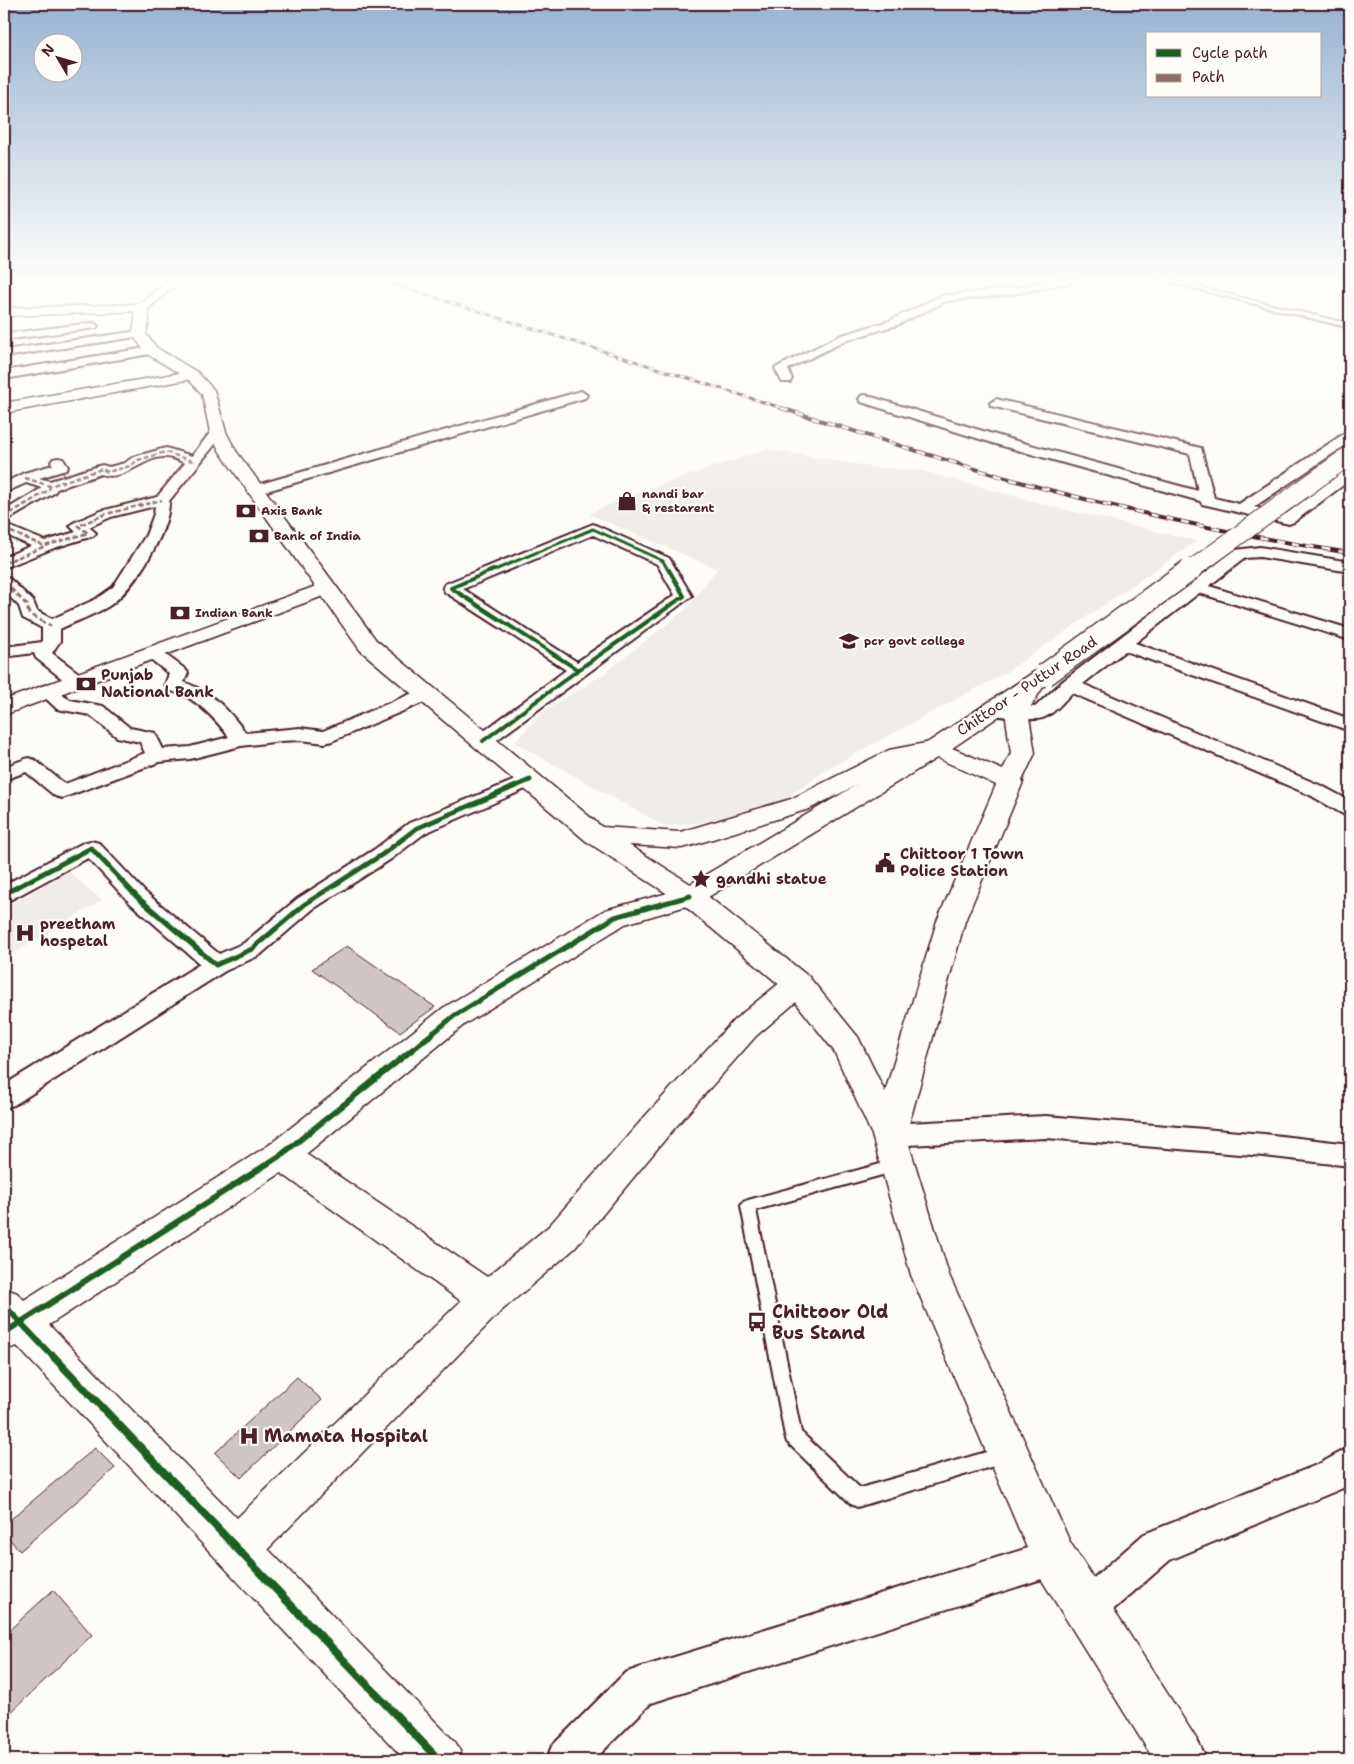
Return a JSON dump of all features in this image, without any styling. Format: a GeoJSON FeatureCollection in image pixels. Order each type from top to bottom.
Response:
{"type":"FeatureCollection","features":[{"type":"Feature","properties":{"kind":"main road"},"geometry":{"type":"LineString","coordinates":[[169,361],[192,375],[209,392],[218,432],[228,452],[368,645],[595,835],[690,896],[798,984],[847,1045],[894,1150],[930,1274],[1054,1558],[1182,1760]]}},
{"type":"Feature","properties":{"kind":"main road"},"geometry":{"type":"LineString","coordinates":[[4,408],[192,375]]}},
{"type":"Feature","properties":{"kind":"main road","name":"Chittoor - Puttur Road"},"geometry":{"type":"LineString","coordinates":[[9,1320],[281,1155],[454,1016],[615,917],[690,896],[936,748],[1004,710],[1040,679],[1350,455]]}},
{"type":"Feature","properties":{"kind":"main road"},"geometry":{"type":"LineString","coordinates":[[4,708],[326,588]]}},
{"type":"Feature","properties":{"kind":"main road"},"geometry":{"type":"LineString","coordinates":[[894,1150],[951,921],[1023,754],[1004,710]]}},
{"type":"Feature","properties":{"kind":"main road"},"geometry":{"type":"LineString","coordinates":[[595,835],[681,840],[800,804],[898,755],[936,748],[1010,782]]}},
{"type":"Feature","properties":{"kind":"main road"},"geometry":{"type":"LineString","coordinates":[[237,1549],[488,1300],[562,1237],[660,1122],[745,1028],[798,984]]}},
{"type":"Feature","properties":{"kind":"main road"},"geometry":{"type":"LineString","coordinates":[[281,1155],[488,1300]]}},
{"type":"Feature","properties":{"kind":"main road"},"geometry":{"type":"LineString","coordinates":[[9,1320],[237,1549],[439,1760]]}},
{"type":"Feature","properties":{"kind":"street"},"geometry":{"type":"LineString","coordinates":[[4,375],[88,361]]}},
{"type":"Feature","properties":{"kind":"street"},"geometry":{"type":"LineString","coordinates":[[786,379],[781,368],[795,361]]}},
{"type":"Feature","properties":{"kind":"street"},"geometry":{"type":"LineString","coordinates":[[255,490],[581,395]]}},
{"type":"Feature","properties":{"kind":"street"},"geometry":{"type":"LineString","coordinates":[[865,399],[1004,442],[1206,498],[1207,501],[1289,520],[1350,473]]}},
{"type":"Feature","properties":{"kind":"street"},"geometry":{"type":"LineString","coordinates":[[996,403],[1196,451],[1207,501]]}},
{"type":"Feature","properties":{"kind":"street"},"geometry":{"type":"LineString","coordinates":[[4,563],[44,546],[88,533],[78,526],[106,514],[162,500],[207,450],[218,432]]}},
{"type":"Feature","properties":{"kind":"street"},"geometry":{"type":"LineString","coordinates":[[1242,508],[1350,436]]}},
{"type":"Feature","properties":{"kind":"street"},"geometry":{"type":"LineString","coordinates":[[7,472],[23,479],[50,486],[102,470],[108,472],[130,466],[138,460],[166,452],[195,462]]}},
{"type":"Feature","properties":{"kind":"street"},"geometry":{"type":"LineString","coordinates":[[4,489],[23,479],[61,467],[58,462]]}},
{"type":"Feature","properties":{"kind":"street"},"geometry":{"type":"LineString","coordinates":[[4,517],[49,490],[50,486]]}},
{"type":"Feature","properties":{"kind":"street"},"geometry":{"type":"LineString","coordinates":[[51,626],[102,603],[119,590],[154,535],[162,514],[162,500]]}},
{"type":"Feature","properties":{"kind":"street"},"geometry":{"type":"LineString","coordinates":[[4,529],[44,546]]}},
{"type":"Feature","properties":{"kind":"street"},"geometry":{"type":"LineString","coordinates":[[482,740],[578,670],[632,630],[684,596],[663,561],[594,529],[451,588],[578,670]]}},
{"type":"Feature","properties":{"kind":"street"},"geometry":{"type":"LineString","coordinates":[[1004,710],[1039,713],[1070,685],[1241,553],[1260,552],[1350,567]]}},
{"type":"Feature","properties":{"kind":"street"},"geometry":{"type":"LineString","coordinates":[[4,582],[27,605],[29,614],[51,626]]}},
{"type":"Feature","properties":{"kind":"street"},"geometry":{"type":"LineString","coordinates":[[1196,587],[1350,635]]}},
{"type":"Feature","properties":{"kind":"street"},"geometry":{"type":"LineString","coordinates":[[51,626],[51,641],[42,654],[77,681]]}},
{"type":"Feature","properties":{"kind":"street"},"geometry":{"type":"LineString","coordinates":[[1124,645],[1350,725]]}},
{"type":"Feature","properties":{"kind":"street"},"geometry":{"type":"LineString","coordinates":[[4,652],[48,646]]}},
{"type":"Feature","properties":{"kind":"street"},"geometry":{"type":"LineString","coordinates":[[152,653],[179,673],[174,685],[192,692],[217,709],[241,740]]}},
{"type":"Feature","properties":{"kind":"street"},"geometry":{"type":"LineString","coordinates":[[1070,685],[1317,791],[1350,810]]}},
{"type":"Feature","properties":{"kind":"street"},"geometry":{"type":"LineString","coordinates":[[47,692],[64,705],[96,710],[124,734],[148,736],[156,756]]}},
{"type":"Feature","properties":{"kind":"street"},"geometry":{"type":"LineString","coordinates":[[4,774],[28,764],[62,792],[156,756],[190,754],[241,740],[300,734],[324,737],[427,694]]}},
{"type":"Feature","properties":{"kind":"street"},"geometry":{"type":"LineString","coordinates":[[4,1098],[216,966],[252,949],[306,904],[382,854],[417,828],[530,780]]}},
{"type":"Feature","properties":{"kind":"street"},"geometry":{"type":"LineString","coordinates":[[4,894],[91,848],[136,897],[216,966]]}},
{"type":"Feature","properties":{"kind":"street"},"geometry":{"type":"LineString","coordinates":[[894,1150],[1046,1127],[1264,1145],[1350,1155]]}},
{"type":"Feature","properties":{"kind":"street"},"geometry":{"type":"LineString","coordinates":[[1086,1609],[1157,1547],[1330,1476],[1350,1464]]}},
{"type":"Feature","properties":{"kind":"street"},"geometry":{"type":"LineString","coordinates":[[566,1760],[639,1687],[1054,1558]]}},
{"type":"Feature","properties":{"kind":"lane"},"geometry":{"type":"LineString","coordinates":[[894,1150],[748,1206],[793,1436],[857,1498],[1008,1453]]}},
{"type":"Feature","properties":{"kind":"shaded area","name":"pcr govt college"},"geometry":{"type":"Polygon","coordinates":[[[766,449],[873,467],[923,471],[1054,507],[1197,541],[1005,673],[831,767],[760,816],[664,826],[514,742],[543,712],[605,673],[685,610],[717,569],[589,514],[625,497],[766,449]]]}},
{"type":"Feature","properties":{"kind":"shaded area","name":"preetham hospetal"},"geometry":{"type":"Polygon","coordinates":[[[69,872],[102,900],[4,959],[4,908],[69,872]]]}},
{"type":"Feature","properties":{"kind":"building"},"geometry":{"type":"Polygon","coordinates":[[[347,946],[435,1007],[400,1032],[312,969],[347,946]]]}},
{"type":"Feature","properties":{"kind":"building"},"geometry":{"type":"Polygon","coordinates":[[[297,1377],[322,1400],[241,1478],[215,1453],[297,1377]]]}},
{"type":"Feature","properties":{"kind":"building"},"geometry":{"type":"Polygon","coordinates":[[[95,1448],[115,1468],[20,1551],[4,1533],[4,1525],[95,1448]]]}},
{"type":"Feature","properties":{"kind":"building"},"geometry":{"type":"Polygon","coordinates":[[[53,1590],[92,1635],[4,1719],[4,1635],[53,1590]]]}},
{"type":"Feature","properties":{"kind":"railway"},"geometry":{"type":"LineString","coordinates":[[635,361],[785,409]]}},
{"type":"Feature","properties":{"kind":"railway"},"geometry":{"type":"LineString","coordinates":[[781,408],[984,472],[1096,502],[1223,530],[1350,553]]}},
{"type":"Feature","properties":{"kind":"marked path"},"geometry":{"type":"LineString","coordinates":[[25,478],[50,486],[102,469],[108,472],[130,466],[138,460],[166,452],[195,462]]}},
{"type":"Feature","properties":{"kind":"marked path"},"geometry":{"type":"LineString","coordinates":[[4,517],[49,490],[50,486]]}},
{"type":"Feature","properties":{"kind":"marked path"},"geometry":{"type":"LineString","coordinates":[[4,563],[48,545],[88,533],[78,526],[106,514],[162,500]]}},
{"type":"Feature","properties":{"kind":"marked path"},"geometry":{"type":"LineString","coordinates":[[4,529],[44,546]]}},
{"type":"Feature","properties":{"kind":"marked path"},"geometry":{"type":"LineString","coordinates":[[4,582],[27,605],[29,614],[51,626]]}},
{"type":"Feature","properties":{"kind":"cycle path"},"geometry":{"type":"LineString","coordinates":[[483,741],[557,685],[582,667],[607,648],[684,596],[663,561],[593,529],[451,588],[578,670]]}},
{"type":"Feature","properties":{"kind":"cycle path"},"geometry":{"type":"LineString","coordinates":[[4,894],[91,848],[137,897],[216,965],[252,949],[305,904],[383,854],[417,828],[530,780]]}},
{"type":"Feature","properties":{"kind":"cycle path"},"geometry":{"type":"LineString","coordinates":[[4,1333],[281,1155],[454,1016],[615,917],[690,896]]}},
{"type":"Feature","properties":{"kind":"cycle path"},"geometry":{"type":"LineString","coordinates":[[4,1305],[439,1760]]}},
{"type":"Feature","properties":{"kind":"place","name":"nandi bar & restarent"},"geometry":{"type":"Point","coordinates":[627,501]}},
{"type":"Feature","properties":{"kind":"place","name":"Axis Bank"},"geometry":{"type":"Point","coordinates":[246,511]}},
{"type":"Feature","properties":{"kind":"place","name":"Bank of India"},"geometry":{"type":"Point","coordinates":[259,536]}},
{"type":"Feature","properties":{"kind":"place","name":"Indian Bank"},"geometry":{"type":"Point","coordinates":[180,613]}},
{"type":"Feature","properties":{"kind":"place","name":"pcr govt college"},"geometry":{"type":"Point","coordinates":[849,641]}},
{"type":"Feature","properties":{"kind":"place","name":"Punjab National Bank"},"geometry":{"type":"Point","coordinates":[86,684]}},
{"type":"Feature","properties":{"kind":"place","name":"Chittoor 1 Town Police Station"},"geometry":{"type":"Point","coordinates":[885,863]}},
{"type":"Feature","properties":{"kind":"place","name":"gandhi statue"},"geometry":{"type":"Point","coordinates":[701,879]}},
{"type":"Feature","properties":{"kind":"place","name":"preetham hospetal"},"geometry":{"type":"Point","coordinates":[25,933]}},
{"type":"Feature","properties":{"kind":"place","name":"Chittoor Old Bus Stand"},"geometry":{"type":"Point","coordinates":[757,1322]}},
{"type":"Feature","properties":{"kind":"place","name":"Mamata Hospital"},"geometry":{"type":"Point","coordinates":[249,1436]}}]}
